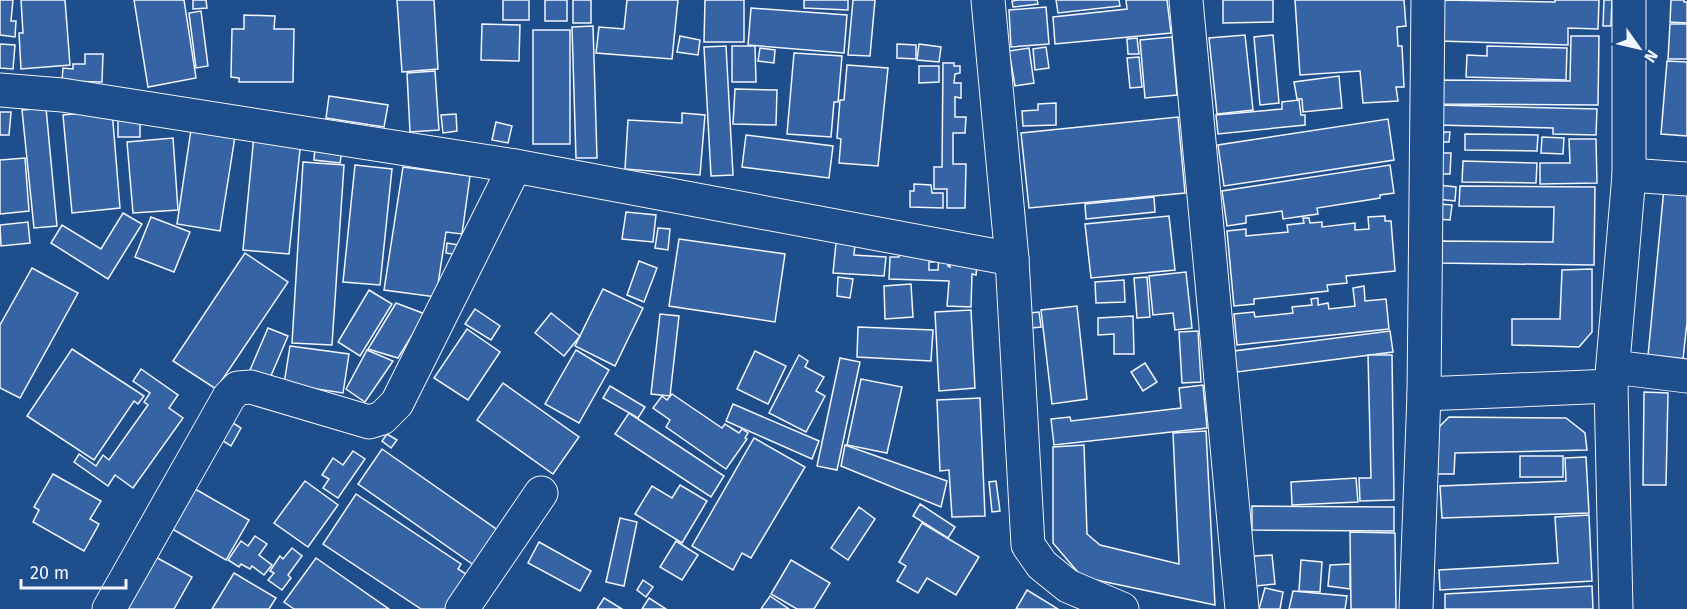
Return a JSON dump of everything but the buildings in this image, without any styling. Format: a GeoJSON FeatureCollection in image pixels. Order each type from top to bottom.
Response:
{"type":"FeatureCollection","features":[{"type":"Feature","properties":{"kind":"street"},"geometry":{"type":"LineString","coordinates":[[988,0],[1012,259],[1028,545],[1042,565],[1068,586],[1122,609]]}},
{"type":"Feature","properties":{"kind":"street"},"geometry":{"type":"LineString","coordinates":[[1186,0],[1242,609]]}},
{"type":"Feature","properties":{"kind":"street"},"geometry":{"type":"LineString","coordinates":[[1416,609],[1424,394],[1428,0]]}},
{"type":"Feature","properties":{"kind":"street"},"geometry":{"type":"LineString","coordinates":[[1616,609],[1612,377],[1629,175],[1629,0]]}},
{"type":"Feature","properties":{"kind":"street"},"geometry":{"type":"LineString","coordinates":[[0,90],[62,94],[515,166],[1012,259]]}},
{"type":"Feature","properties":{"kind":"street"},"geometry":{"type":"LineString","coordinates":[[109,609],[229,397],[238,388],[251,387],[369,422],[382,418],[397,403],[515,166]]}},
{"type":"Feature","properties":{"kind":"street"},"geometry":{"type":"LineString","coordinates":[[1629,175],[1687,178]]}},
{"type":"Feature","properties":{"kind":"street"},"geometry":{"type":"LineString","coordinates":[[1424,394],[1612,377],[1687,376]]}},
{"type":"Feature","properties":{"kind":"street"},"geometry":{"type":"LineString","coordinates":[[462,609],[541,493]]}}]}
